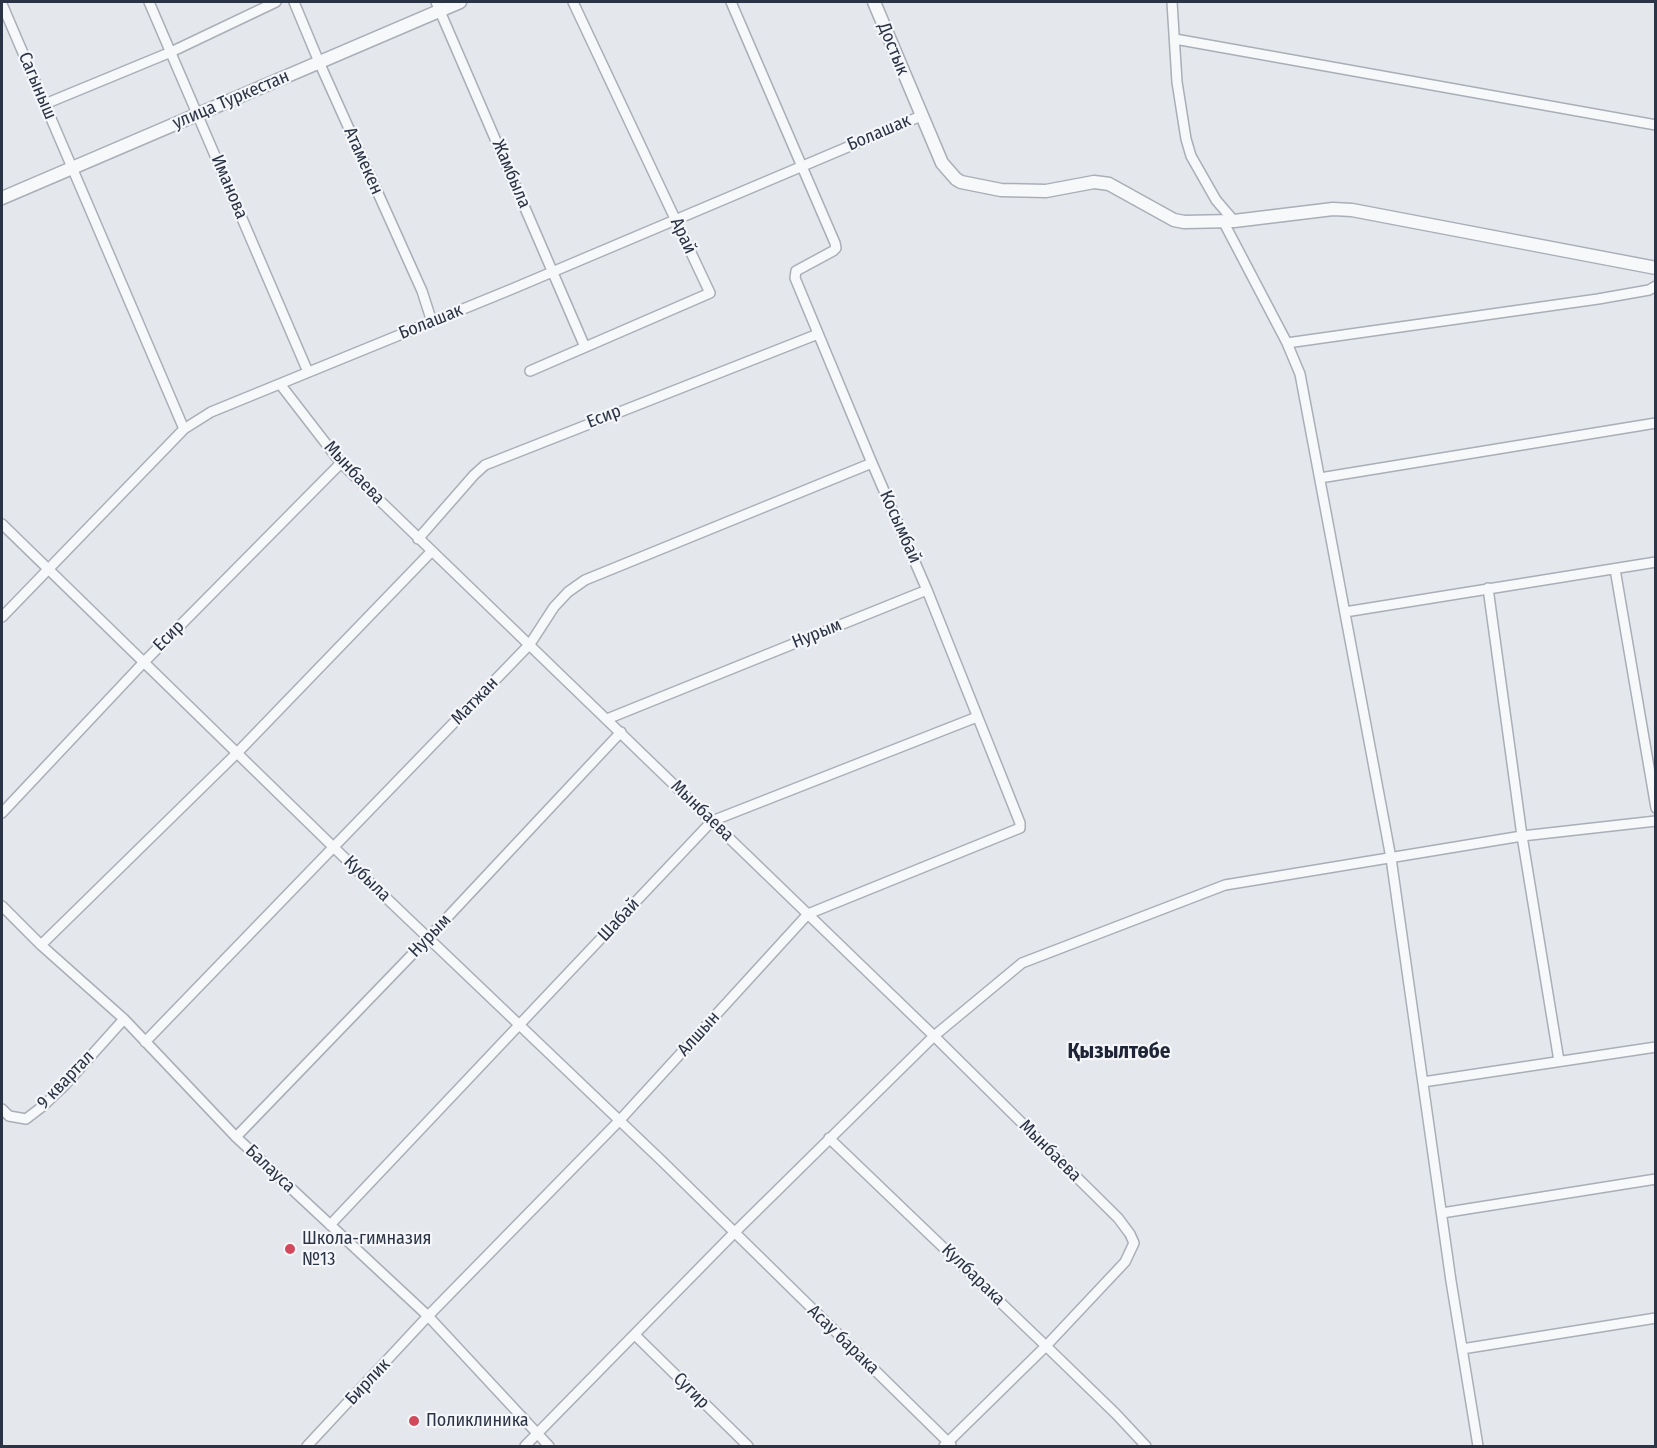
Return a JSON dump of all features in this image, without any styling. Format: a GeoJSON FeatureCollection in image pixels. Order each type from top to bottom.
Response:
{"type":"FeatureCollection","features":[{"type":"Feature","properties":{"kind":"street","name":"Иманова"},"geometry":{"type":"LineString","coordinates":[[149,2],[308,372]]}},
{"type":"Feature","properties":{"kind":"street"},"geometry":{"type":"LineString","coordinates":[[45,104],[171,52],[276,2]]}},
{"type":"Feature","properties":{"kind":"street","name":"Атамекен"},"geometry":{"type":"LineString","coordinates":[[294,2],[422,291],[432,321]]}},
{"type":"Feature","properties":{"kind":"street","name":"улица Туркестан"},"geometry":{"type":"LineString","coordinates":[[2,198],[319,62],[438,6],[460,2]]}},
{"type":"Feature","properties":{"kind":"street","name":"Арай"},"geometry":{"type":"LineString","coordinates":[[530,371],[710,293],[573,2]]}},
{"type":"Feature","properties":{"kind":"street"},"geometry":{"type":"LineString","coordinates":[[731,2],[802,165]]}},
{"type":"Feature","properties":{"kind":"street","name":"Достык"},"geometry":{"type":"LineString","coordinates":[[874,2],[942,163],[956,179],[962,182],[1000,190],[1046,191],[1094,182],[1109,184],[1174,220],[1184,222],[1228,221],[1352,210],[1656,268]]}},
{"type":"Feature","properties":{"kind":"street"},"geometry":{"type":"LineString","coordinates":[[1172,2],[1177,82],[1185,139],[1191,156],[1228,221],[1300,374],[1391,858],[1478,1446]]}},
{"type":"Feature","properties":{"kind":"street","name":"Сагыныш"},"geometry":{"type":"LineString","coordinates":[[2,4],[184,429]]}},
{"type":"Feature","properties":{"kind":"street","name":"Жамбыла"},"geometry":{"type":"LineString","coordinates":[[438,6],[585,347]]}},
{"type":"Feature","properties":{"kind":"street"},"geometry":{"type":"LineString","coordinates":[[1175,39],[1656,125]]}},
{"type":"Feature","properties":{"kind":"street","name":"Болашак"},"geometry":{"type":"LineString","coordinates":[[2,617],[184,429],[211,412],[552,272],[921,116]]}},
{"type":"Feature","properties":{"kind":"street","name":"Косымбай"},"geometry":{"type":"LineString","coordinates":[[802,165],[836,248],[794,274],[927,590],[1020,823],[1020,828]]}},
{"type":"Feature","properties":{"kind":"street"},"geometry":{"type":"LineString","coordinates":[[1287,343],[1587,300],[1649,290],[1656,286]]}},
{"type":"Feature","properties":{"kind":"street","name":"Есир"},"geometry":{"type":"LineString","coordinates":[[418,540],[485,465],[818,334]]}},
{"type":"Feature","properties":{"kind":"street","name":"Мынбаева"},"geometry":{"type":"LineString","coordinates":[[280,384],[341,463],[418,540],[621,732],[1118,1218],[1130,1234],[1134,1244],[1125,1262],[1046,1346]]}},
{"type":"Feature","properties":{"kind":"street"},"geometry":{"type":"LineString","coordinates":[[1320,478],[1656,423]]}},
{"type":"Feature","properties":{"kind":"street","name":"Есир"},"geometry":{"type":"LineString","coordinates":[[2,813],[144,662],[341,463]]}},
{"type":"Feature","properties":{"kind":"street","name":"Матжан"},"geometry":{"type":"LineString","coordinates":[[145,1042],[530,644],[568,592],[585,580],[872,463]]}},
{"type":"Feature","properties":{"kind":"street","name":"Кубыла"},"geometry":{"type":"LineString","coordinates":[[2,524],[734,1233]]}},
{"type":"Feature","properties":{"kind":"street"},"geometry":{"type":"LineString","coordinates":[[41,945],[237,753],[431,552]]}},
{"type":"Feature","properties":{"kind":"street"},"geometry":{"type":"LineString","coordinates":[[1345,612],[1656,562]]}},
{"type":"Feature","properties":{"kind":"street"},"geometry":{"type":"LineString","coordinates":[[1615,568],[1656,808]]}},
{"type":"Feature","properties":{"kind":"street"},"geometry":{"type":"LineString","coordinates":[[1488,588],[1522,836],[1560,1061]]}},
{"type":"Feature","properties":{"kind":"street","name":"Нурым"},"geometry":{"type":"LineString","coordinates":[[607,719],[927,590]]}},
{"type":"Feature","properties":{"kind":"street","name":"Шабай"},"geometry":{"type":"LineString","coordinates":[[330,1225],[712,821],[976,717]]}},
{"type":"Feature","properties":{"kind":"street","name":"Нурым"},"geometry":{"type":"LineString","coordinates":[[236,1137],[428,938],[621,732]]}},
{"type":"Feature","properties":{"kind":"street"},"geometry":{"type":"LineString","coordinates":[[525,1446],[829,1138],[934,1036],[1022,963],[1225,885],[1522,836],[1656,820]]}},
{"type":"Feature","properties":{"kind":"street","name":"Алшын"},"geometry":{"type":"LineString","coordinates":[[428,1316],[619,1121],[808,914],[1020,828]]}},
{"type":"Feature","properties":{"kind":"street","name":"Балауса"},"geometry":{"type":"LineString","coordinates":[[2,906],[41,945],[124,1019],[236,1137],[428,1316],[549,1446]]}},
{"type":"Feature","properties":{"kind":"street","name":"9 квартал"},"geometry":{"type":"LineString","coordinates":[[2,1109],[9,1116],[26,1119],[63,1086],[124,1019]]}},
{"type":"Feature","properties":{"kind":"street"},"geometry":{"type":"LineString","coordinates":[[1423,1082],[1656,1047]]}},
{"type":"Feature","properties":{"kind":"street","name":"Кулбарака"},"geometry":{"type":"LineString","coordinates":[[829,1138],[1116,1414],[1146,1446]]}},
{"type":"Feature","properties":{"kind":"street"},"geometry":{"type":"LineString","coordinates":[[1442,1213],[1656,1179]]}},
{"type":"Feature","properties":{"kind":"street","name":"Асау барака"},"geometry":{"type":"LineString","coordinates":[[734,1233],[948,1445]]}},
{"type":"Feature","properties":{"kind":"street","name":"Бирлик"},"geometry":{"type":"LineString","coordinates":[[307,1446],[428,1316]]}},
{"type":"Feature","properties":{"kind":"street"},"geometry":{"type":"LineString","coordinates":[[1462,1349],[1656,1318]]}},
{"type":"Feature","properties":{"kind":"street","name":"Сугир"},"geometry":{"type":"LineString","coordinates":[[634,1335],[748,1446]]}},
{"type":"Feature","properties":{"kind":"street"},"geometry":{"type":"LineString","coordinates":[[948,1445],[1046,1346]]}},
{"type":"Feature","properties":{"kind":"place","name":"Школа-гимназия №13"},"geometry":{"type":"Point","coordinates":[290,1249]}},
{"type":"Feature","properties":{"kind":"place","name":"Поликлиника"},"geometry":{"type":"Point","coordinates":[414,1421]}},
{"type":"Feature","properties":{"kind":"district","name":"Қызылтөбе"},"geometry":{"type":"Point","coordinates":[1119,1052]}}]}
